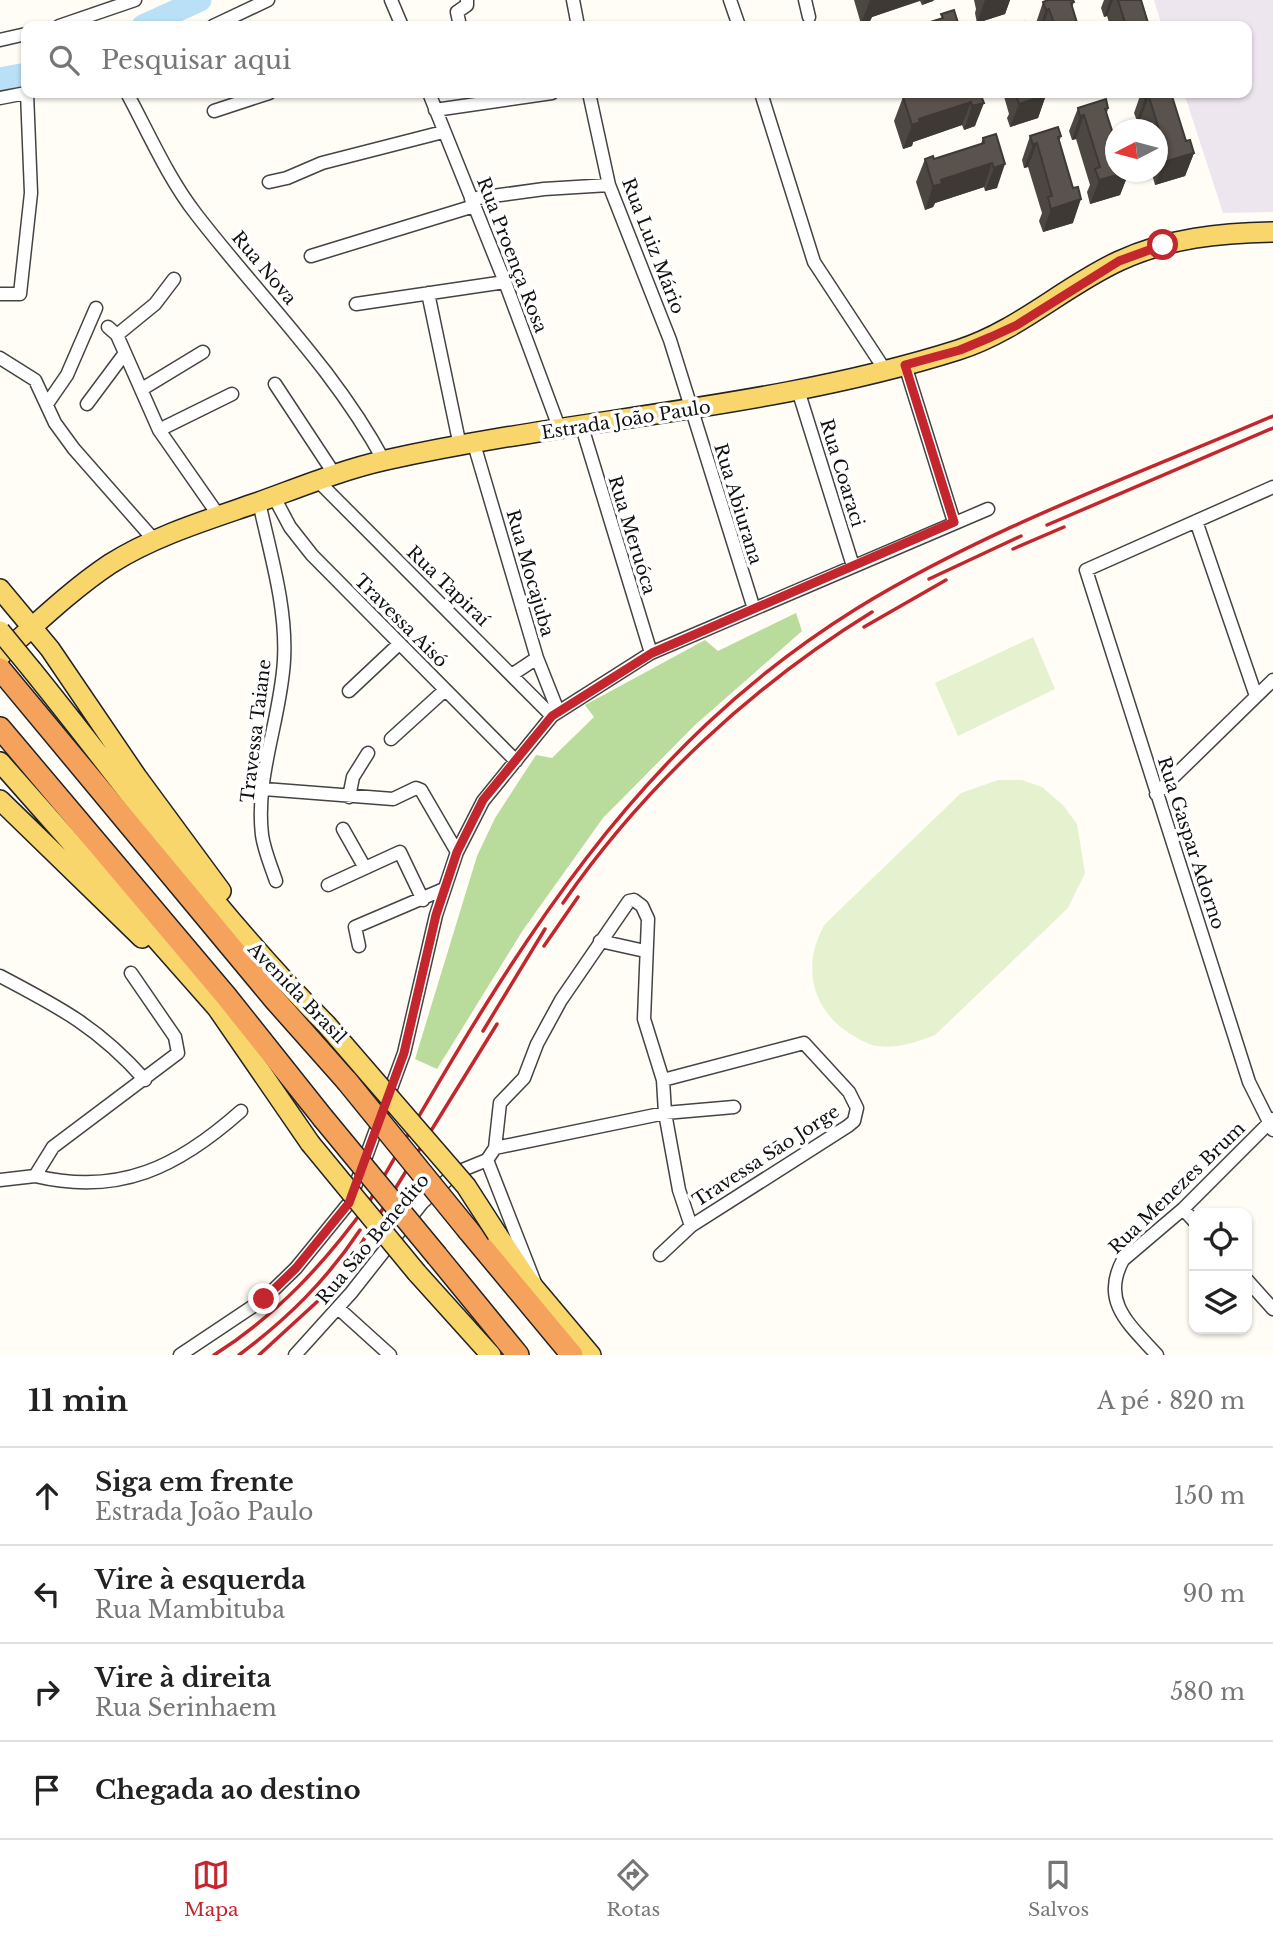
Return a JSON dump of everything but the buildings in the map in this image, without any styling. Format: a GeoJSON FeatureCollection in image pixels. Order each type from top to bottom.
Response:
{"type":"FeatureCollection","features":[{"type":"Feature","properties":{"kind":"highway","name":"Avenida Brasil"},"geometry":{"type":"LineString","coordinates":[[5,675],[284,1011],[346,1080],[572,1355]]}},
{"type":"Feature","properties":{"kind":"highway"},"geometry":{"type":"LineString","coordinates":[[0,728],[226,996],[518,1355]]}},
{"type":"Feature","properties":{"kind":"main road","name":"Estrada João Paulo"},"geometry":{"type":"LineString","coordinates":[[0,656],[111,564],[155,541],[326,478],[384,461],[798,390],[905,365],[960,350],[1017,325],[1119,261],[1163,245],[1217,234],[1273,232]]}},
{"type":"Feature","properties":{"kind":"main road"},"geometry":{"type":"LineString","coordinates":[[0,589],[33,627],[222,892],[253,947]]}},
{"type":"Feature","properties":{"kind":"main road","name":"Avenida Brasil"},"geometry":{"type":"LineString","coordinates":[[0,631],[156,831],[253,947],[326,1024],[466,1186],[536,1290],[591,1355]]}},
{"type":"Feature","properties":{"kind":"main road"},"geometry":{"type":"LineString","coordinates":[[0,762],[218,1009],[310,1143],[417,1273],[491,1355]]}},
{"type":"Feature","properties":{"kind":"main road"},"geometry":{"type":"LineString","coordinates":[[0,800],[163,960],[218,1009]]}},
{"type":"Feature","properties":{"kind":"street"},"geometry":{"type":"LineString","coordinates":[[74,21],[135,0]]}},
{"type":"Feature","properties":{"kind":"street"},"geometry":{"type":"LineString","coordinates":[[224,21],[268,0]]}},
{"type":"Feature","properties":{"kind":"street"},"geometry":{"type":"LineString","coordinates":[[391,0],[400,21]]}},
{"type":"Feature","properties":{"kind":"street"},"geometry":{"type":"LineString","coordinates":[[459,21],[457,12],[467,5],[467,0]]}},
{"type":"Feature","properties":{"kind":"street"},"geometry":{"type":"LineString","coordinates":[[573,0],[577,21]]}},
{"type":"Feature","properties":{"kind":"street"},"geometry":{"type":"LineString","coordinates":[[730,0],[737,21]]}},
{"type":"Feature","properties":{"kind":"street"},"geometry":{"type":"LineString","coordinates":[[805,0],[809,17]]}},
{"type":"Feature","properties":{"kind":"street"},"geometry":{"type":"LineString","coordinates":[[0,40],[21,35]]}},
{"type":"Feature","properties":{"kind":"street"},"geometry":{"type":"LineString","coordinates":[[0,98],[21,94]]}},
{"type":"Feature","properties":{"kind":"street"},"geometry":{"type":"LineString","coordinates":[[0,294],[20,294],[31,193],[32,154],[26,98]]}},
{"type":"Feature","properties":{"kind":"street","name":"Rua Nova"},"geometry":{"type":"LineString","coordinates":[[130,98],[194,212],[337,386],[384,461]]}},
{"type":"Feature","properties":{"kind":"street"},"geometry":{"type":"LineString","coordinates":[[214,111],[254,98]]}},
{"type":"Feature","properties":{"kind":"street","name":"Rua Proença Rosa"},"geometry":{"type":"LineString","coordinates":[[431,98],[505,282],[560,430]]}},
{"type":"Feature","properties":{"kind":"street"},"geometry":{"type":"LineString","coordinates":[[435,110],[472,98]]}},
{"type":"Feature","properties":{"kind":"street","name":"Rua Luiz Mário"},"geometry":{"type":"LineString","coordinates":[[590,98],[609,185],[657,303],[690,409]]}},
{"type":"Feature","properties":{"kind":"street"},"geometry":{"type":"LineString","coordinates":[[763,98],[814,262],[885,370]]}},
{"type":"Feature","properties":{"kind":"street"},"geometry":{"type":"LineString","coordinates":[[269,182],[287,178],[322,163],[443,132]]}},
{"type":"Feature","properties":{"kind":"street"},"geometry":{"type":"LineString","coordinates":[[311,256],[473,202],[544,189],[609,185]]}},
{"type":"Feature","properties":{"kind":"street"},"geometry":{"type":"LineString","coordinates":[[174,279],[155,304],[112,331],[142,388],[159,430],[219,516]]}},
{"type":"Feature","properties":{"kind":"street"},"geometry":{"type":"LineString","coordinates":[[356,304],[505,282]]}},
{"type":"Feature","properties":{"kind":"street","name":"Rua Mocajuba"},"geometry":{"type":"LineString","coordinates":[[428,293],[467,445],[555,713]]}},
{"type":"Feature","properties":{"kind":"street"},"geometry":{"type":"LineString","coordinates":[[47,404],[67,375],[96,308]]}},
{"type":"Feature","properties":{"kind":"street"},"geometry":{"type":"LineString","coordinates":[[142,388],[203,352]]}},
{"type":"Feature","properties":{"kind":"street"},"geometry":{"type":"LineString","coordinates":[[87,404],[125,353]]}},
{"type":"Feature","properties":{"kind":"street"},"geometry":{"type":"LineString","coordinates":[[0,358],[35,380],[74,449],[155,541]]}},
{"type":"Feature","properties":{"kind":"street"},"geometry":{"type":"LineString","coordinates":[[905,365],[954,522]]}},
{"type":"Feature","properties":{"kind":"street","name":"Rua Tapiraí"},"geometry":{"type":"LineString","coordinates":[[275,384],[326,478],[513,674],[555,713]]}},
{"type":"Feature","properties":{"kind":"street","name":"Rua Coaraci"},"geometry":{"type":"LineString","coordinates":[[798,390],[853,566]]}},
{"type":"Feature","properties":{"kind":"street"},"geometry":{"type":"LineString","coordinates":[[159,430],[232,394]]}},
{"type":"Feature","properties":{"kind":"street","name":"Rua Abiurana"},"geometry":{"type":"LineString","coordinates":[[690,409],[754,609]]}},
{"type":"Feature","properties":{"kind":"street","name":"Rua Meruóca"},"geometry":{"type":"LineString","coordinates":[[582,427],[652,653]]}},
{"type":"Feature","properties":{"kind":"street"},"geometry":{"type":"LineString","coordinates":[[1256,696],[1196,521],[1273,487]]}},
{"type":"Feature","properties":{"kind":"street","name":"Travessa Aisó"},"geometry":{"type":"LineString","coordinates":[[266,499],[312,555],[516,761]]}},
{"type":"Feature","properties":{"kind":"street","name":"Travessa Taiane"},"geometry":{"type":"LineString","coordinates":[[266,499],[279,591],[284,659],[267,758],[262,834],[276,881]]}},
{"type":"Feature","properties":{"kind":"street"},"geometry":{"type":"LineString","coordinates":[[180,1355],[264,1299],[296,1268],[349,1203],[404,1053],[444,889],[457,852],[483,800],[555,713],[652,653],[988,509]]}},
{"type":"Feature","properties":{"kind":"street","name":"Rua Gaspar Adorno"},"geometry":{"type":"LineString","coordinates":[[1196,521],[1086,570],[1249,1082],[1271,1124]]}},
{"type":"Feature","properties":{"kind":"street"},"geometry":{"type":"LineString","coordinates":[[349,691],[399,644]]}},
{"type":"Feature","properties":{"kind":"street"},"geometry":{"type":"LineString","coordinates":[[513,674],[537,658]]}},
{"type":"Feature","properties":{"kind":"street"},"geometry":{"type":"LineString","coordinates":[[1156,794],[1273,680]]}},
{"type":"Feature","properties":{"kind":"street"},"geometry":{"type":"LineString","coordinates":[[391,739],[445,690]]}},
{"type":"Feature","properties":{"kind":"street"},"geometry":{"type":"LineString","coordinates":[[349,797],[353,777],[368,752]]}},
{"type":"Feature","properties":{"kind":"street"},"geometry":{"type":"LineString","coordinates":[[264,789],[393,799],[416,789],[421,790],[457,852]]}},
{"type":"Feature","properties":{"kind":"street"},"geometry":{"type":"LineString","coordinates":[[343,829],[365,868]]}},
{"type":"Feature","properties":{"kind":"street"},"geometry":{"type":"LineString","coordinates":[[328,885],[400,852],[423,900]]}},
{"type":"Feature","properties":{"kind":"street"},"geometry":{"type":"LineString","coordinates":[[359,946],[355,927],[444,889]]}},
{"type":"Feature","properties":{"kind":"street"},"geometry":{"type":"LineString","coordinates":[[536,1290],[531,1267],[488,1160],[495,1148],[500,1103],[524,1078],[537,1044],[555,1010],[629,901],[636,901],[648,919],[645,1019],[663,1080],[665,1114],[678,1190],[691,1226]]}},
{"type":"Feature","properties":{"kind":"street"},"geometry":{"type":"LineString","coordinates":[[600,941],[645,951]]}},
{"type":"Feature","properties":{"kind":"street"},"geometry":{"type":"LineString","coordinates":[[35,1176],[53,1147],[178,1053],[180,1048],[131,973]]}},
{"type":"Feature","properties":{"kind":"street"},"geometry":{"type":"LineString","coordinates":[[0,976],[86,1023],[115,1046],[145,1080]]}},
{"type":"Feature","properties":{"kind":"street","name":"Travessa Sāo Jorge"},"geometry":{"type":"LineString","coordinates":[[660,1255],[691,1226],[854,1121],[857,1108],[809,1045],[792,1044],[663,1080]]}},
{"type":"Feature","properties":{"kind":"street"},"geometry":{"type":"LineString","coordinates":[[495,1148],[665,1114],[734,1107]]}},
{"type":"Feature","properties":{"kind":"street"},"geometry":{"type":"LineString","coordinates":[[0,1180],[35,1176],[85,1184],[147,1174],[208,1140],[241,1111]]}},
{"type":"Feature","properties":{"kind":"street","name":"Rua Menezes Brum"},"geometry":{"type":"LineString","coordinates":[[1157,1355],[1118,1308],[1114,1282],[1123,1260],[1183,1209],[1271,1124]]}},
{"type":"Feature","properties":{"kind":"street","name":"Rua Sāo Benedito"},"geometry":{"type":"LineString","coordinates":[[295,1355],[338,1308],[422,1203],[455,1172],[488,1160]]}},
{"type":"Feature","properties":{"kind":"street"},"geometry":{"type":"LineString","coordinates":[[1183,1209],[1189,1216]]}},
{"type":"Feature","properties":{"kind":"street"},"geometry":{"type":"LineString","coordinates":[[1252,1286],[1273,1309]]}},
{"type":"Feature","properties":{"kind":"street"},"geometry":{"type":"LineString","coordinates":[[338,1308],[390,1355]]}},
{"type":"Feature","properties":{"kind":"shaded area"},"geometry":{"type":"Polygon","coordinates":[[[1154,0],[1273,0],[1273,212],[1223,213],[1186,98],[1252,98],[1252,21],[1160,21],[1154,0]]]}},
{"type":"Feature","properties":{"kind":"green space"},"geometry":{"type":"Polygon","coordinates":[[[796,613],[802,631],[695,725],[603,818],[523,930],[437,1069],[415,1059],[477,856],[495,818],[536,755],[552,758],[594,717],[585,705],[705,640],[718,651],[796,613]]]}},
{"type":"Feature","properties":{"kind":"green space"},"geometry":{"type":"Polygon","coordinates":[[[1033,637],[1055,689],[958,736],[935,683],[1033,637]]]}},
{"type":"Feature","properties":{"kind":"green space"},"geometry":{"type":"Polygon","coordinates":[[[998,780],[1022,780],[1042,787],[1063,805],[1077,824],[1085,873],[1068,908],[935,1035],[892,1047],[861,1040],[838,1025],[827,1013],[814,986],[813,955],[825,924],[961,793],[998,780]]]}},
{"type":"Feature","properties":{"kind":"waterway"},"geometry":{"type":"LineString","coordinates":[[154,21],[200,0]]}},
{"type":"Feature","properties":{"kind":"waterway"},"geometry":{"type":"LineString","coordinates":[[0,79],[21,75]]}},
{"type":"Feature","properties":{"kind":"railway"},"geometry":{"type":"LineString","coordinates":[[214,1355],[279,1305],[335,1246],[369,1202],[520,951],[575,874],[634,800],[699,731],[773,667],[856,609],[906,580],[1061,505],[1273,416]]}},
{"type":"Feature","properties":{"kind":"railway"},"geometry":{"type":"LineString","coordinates":[[1047,525],[1273,428]]}},
{"type":"Feature","properties":{"kind":"railway"},"geometry":{"type":"LineString","coordinates":[[1013,549],[1064,527]]}},
{"type":"Feature","properties":{"kind":"railway"},"geometry":{"type":"LineString","coordinates":[[929,579],[1021,536]]}},
{"type":"Feature","properties":{"kind":"railway"},"geometry":{"type":"LineString","coordinates":[[864,627],[946,580]]}},
{"type":"Feature","properties":{"kind":"railway"},"geometry":{"type":"LineString","coordinates":[[563,903],[628,819],[702,742],[784,672],[872,612]]}},
{"type":"Feature","properties":{"kind":"railway"},"geometry":{"type":"LineString","coordinates":[[544,946],[578,897]]}},
{"type":"Feature","properties":{"kind":"railway"},"geometry":{"type":"LineString","coordinates":[[483,1031],[545,929]]}},
{"type":"Feature","properties":{"kind":"railway"},"geometry":{"type":"LineString","coordinates":[[361,1244],[497,1024]]}},
{"type":"Feature","properties":{"kind":"railway"},"geometry":{"type":"LineString","coordinates":[[239,1355],[305,1298],[334,1266],[360,1230]]}},
{"type":"Feature","properties":{"kind":"railway"},"geometry":{"type":"LineString","coordinates":[[259,1355],[319,1300]]}},
{"type":"Feature","properties":{"kind":"route"},"geometry":{"type":"LineString","coordinates":[[264,1299],[296,1268],[349,1203],[404,1053],[422,986],[436,915],[457,852],[483,800],[552,716],[652,653],[911,543],[954,522],[905,365],[960,350],[1017,325],[1119,261],[1163,245]]}}]}
